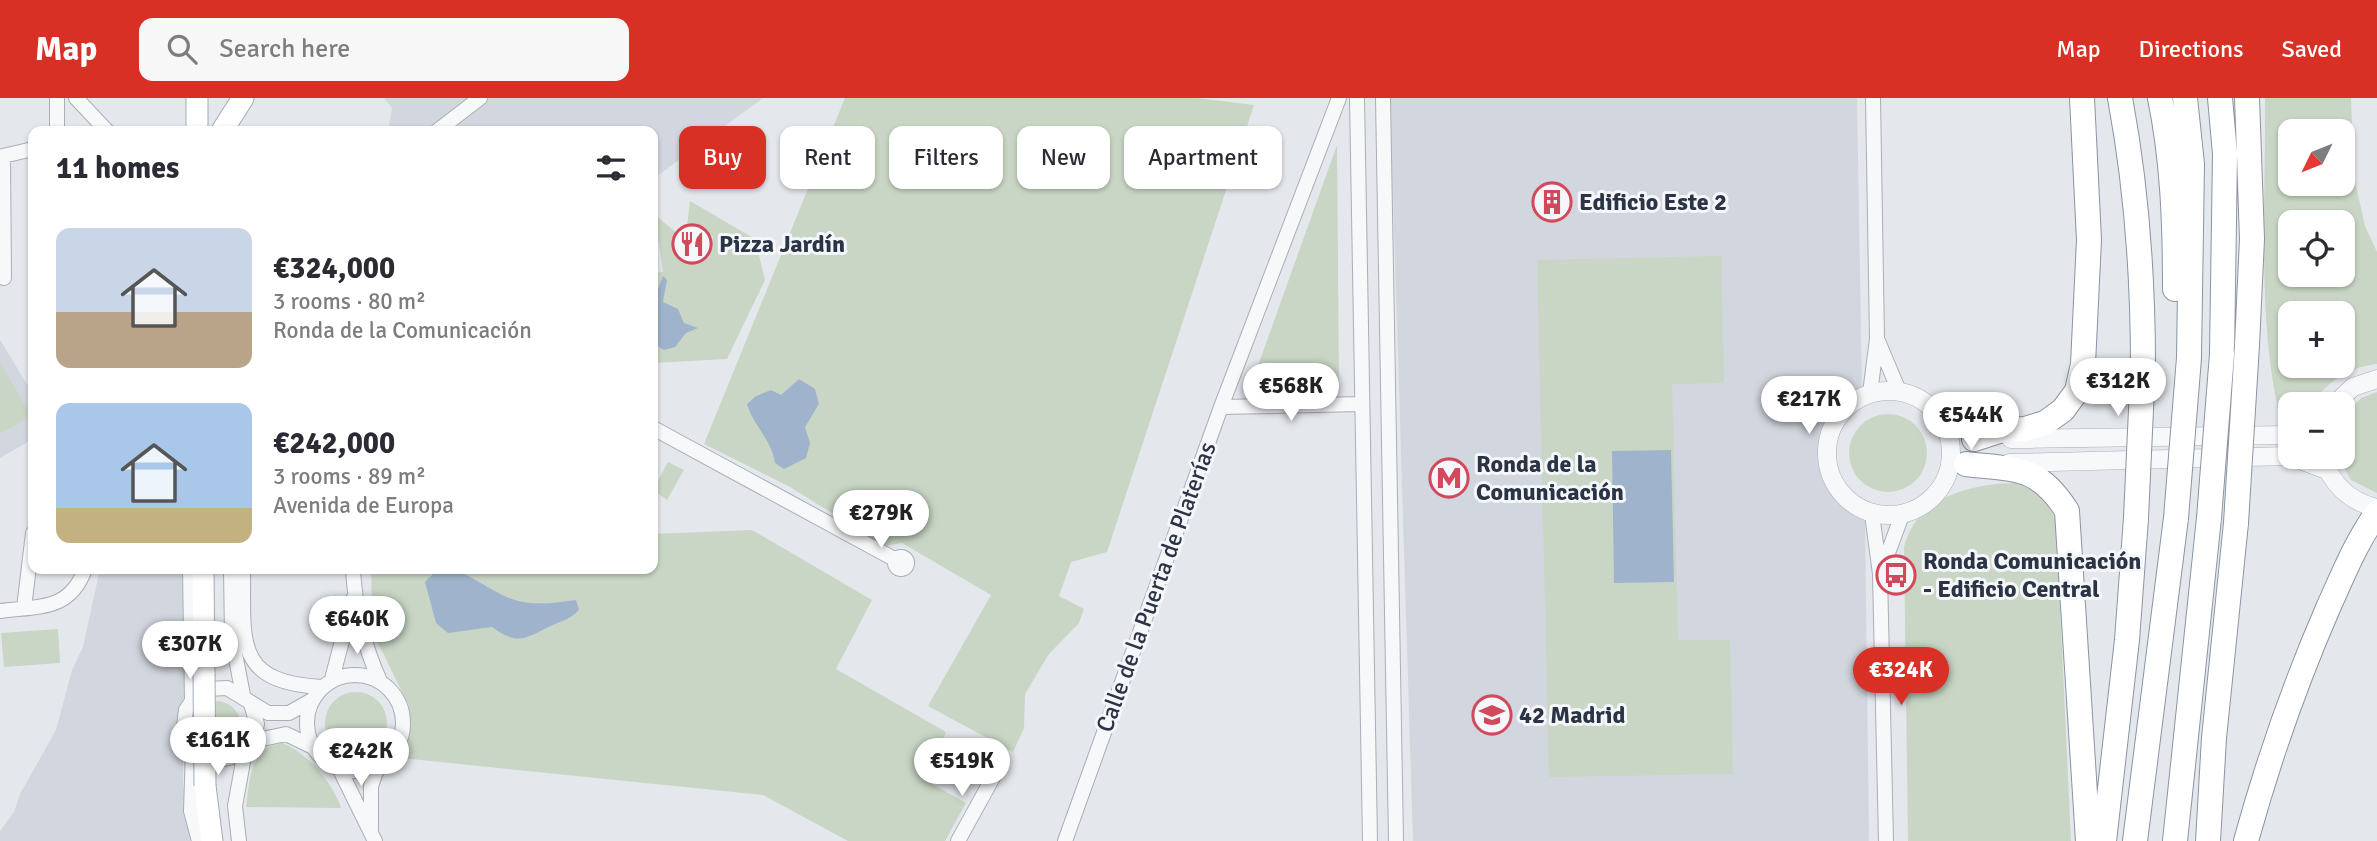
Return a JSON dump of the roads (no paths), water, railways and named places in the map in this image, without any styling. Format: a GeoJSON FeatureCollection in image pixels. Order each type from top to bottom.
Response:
{"type":"FeatureCollection","features":[{"type":"Feature","properties":{"kind":"highway"},"geometry":{"type":"LineString","coordinates":[[1974,439],[2002,430],[2025,429],[2045,423],[2063,410],[2077,391],[2083,364],[2088,240],[2082,98]]}},
{"type":"Feature","properties":{"kind":"highway"},"geometry":{"type":"LineString","coordinates":[[2104,841],[2127,640],[2143,366],[2143,281],[2135,181],[2120,98]]}},
{"type":"Feature","properties":{"kind":"highway"},"geometry":{"type":"LineString","coordinates":[[2160,98],[2168,137],[2182,357]]}},
{"type":"Feature","properties":{"kind":"highway"},"geometry":{"type":"LineString","coordinates":[[2136,841],[2169,517],[2182,357],[2192,164],[2185,98]]}},
{"type":"Feature","properties":{"kind":"highway"},"geometry":{"type":"LineString","coordinates":[[2175,841],[2209,518],[2222,354],[2225,154],[2220,98]]}},
{"type":"Feature","properties":{"kind":"highway"},"geometry":{"type":"LineString","coordinates":[[2208,841],[2214,738],[2236,523],[2247,345],[2252,226],[2247,98]]}},
{"type":"Feature","properties":{"kind":"highway"},"geometry":{"type":"LineString","coordinates":[[1957,469],[2018,470],[2040,477],[2054,491],[2067,511],[2088,841]]}},
{"type":"Feature","properties":{"kind":"highway"},"geometry":{"type":"LineString","coordinates":[[2246,841],[2272,750],[2309,651],[2352,555],[2377,511]]}},
{"type":"Feature","properties":{"kind":"main road"},"geometry":{"type":"LineString","coordinates":[[197,98],[197,126]]}},
{"type":"Feature","properties":{"kind":"main road"},"geometry":{"type":"LineString","coordinates":[[224,126],[229,115],[243,98]]}},
{"type":"Feature","properties":{"kind":"main road"},"geometry":{"type":"LineString","coordinates":[[203,574],[205,786],[212,841]]}},
{"type":"Feature","properties":{"kind":"street"},"geometry":{"type":"LineString","coordinates":[[57,98],[57,126]]}},
{"type":"Feature","properties":{"kind":"street"},"geometry":{"type":"LineString","coordinates":[[76,98],[102,126]]}},
{"type":"Feature","properties":{"kind":"street"},"geometry":{"type":"LineString","coordinates":[[444,126],[480,98]]}},
{"type":"Feature","properties":{"kind":"street","name":"Calle de la Puerta de Platerías"},"geometry":{"type":"LineString","coordinates":[[1065,841],[1221,407],[1339,98]]}},
{"type":"Feature","properties":{"kind":"street"},"geometry":{"type":"LineString","coordinates":[[1357,98],[1360,404],[1370,841]]}},
{"type":"Feature","properties":{"kind":"street"},"geometry":{"type":"LineString","coordinates":[[1383,98],[1396,841]]}},
{"type":"Feature","properties":{"kind":"street"},"geometry":{"type":"LineString","coordinates":[[1870,393],[1877,339],[1873,98]]}},
{"type":"Feature","properties":{"kind":"street"},"geometry":{"type":"LineString","coordinates":[[5,278],[1,156],[28,150]]}},
{"type":"Feature","properties":{"kind":"street"},"geometry":{"type":"LineString","coordinates":[[1877,339],[1899,391]]}},
{"type":"Feature","properties":{"kind":"street"},"geometry":{"type":"LineString","coordinates":[[2348,392],[2353,387],[2377,379]]}},
{"type":"Feature","properties":{"kind":"street"},"geometry":{"type":"LineString","coordinates":[[1957,469],[1948,432],[1935,411],[1919,398],[1899,391],[1870,393],[1851,403],[1834,422],[1827,442],[1827,462],[1833,481],[1846,499],[1872,514],[1902,514],[1923,506],[1936,495],[1957,469],[2278,457]]}},
{"type":"Feature","properties":{"kind":"street"},"geometry":{"type":"LineString","coordinates":[[1221,407],[1360,404]]}},
{"type":"Feature","properties":{"kind":"street"},"geometry":{"type":"LineString","coordinates":[[658,431],[896,560]]}},
{"type":"Feature","properties":{"kind":"street"},"geometry":{"type":"LineString","coordinates":[[1948,432],[1974,439],[2278,435]]}},
{"type":"Feature","properties":{"kind":"street"},"geometry":{"type":"LineString","coordinates":[[2329,469],[2348,496],[2377,511]]}},
{"type":"Feature","properties":{"kind":"street"},"geometry":{"type":"LineString","coordinates":[[1872,514],[1880,574],[1886,841]]}},
{"type":"Feature","properties":{"kind":"street"},"geometry":{"type":"LineString","coordinates":[[1880,574],[1902,514]]}},
{"type":"Feature","properties":{"kind":"street"},"geometry":{"type":"LineString","coordinates":[[24,608],[28,574]]}},
{"type":"Feature","properties":{"kind":"street"},"geometry":{"type":"LineString","coordinates":[[0,611],[65,600],[78,588],[83,574]]}},
{"type":"Feature","properties":{"kind":"street"},"geometry":{"type":"LineString","coordinates":[[190,574],[192,701]]}},
{"type":"Feature","properties":{"kind":"street"},"geometry":{"type":"LineString","coordinates":[[230,574],[232,638],[247,700],[257,724],[234,806],[239,841]]}},
{"type":"Feature","properties":{"kind":"street"},"geometry":{"type":"LineString","coordinates":[[243,574],[244,641],[262,671],[289,685],[326,683],[357,674],[380,681],[393,692],[399,705],[403,734],[397,748],[378,766],[363,771],[339,768],[324,760],[313,747],[306,723],[312,701],[326,683],[354,594]]}},
{"type":"Feature","properties":{"kind":"street"},"geometry":{"type":"LineString","coordinates":[[353,574],[354,594],[369,657],[380,681]]}},
{"type":"Feature","properties":{"kind":"street"},"geometry":{"type":"LineString","coordinates":[[199,841],[191,811],[193,749],[184,726],[186,710],[192,701],[207,689],[227,688],[268,713],[289,713],[312,701]]}},
{"type":"Feature","properties":{"kind":"street"},"geometry":{"type":"LineString","coordinates":[[193,749],[210,759],[227,760],[249,746],[286,734],[313,747]]}},
{"type":"Feature","properties":{"kind":"street"},"geometry":{"type":"LineString","coordinates":[[373,838],[371,786],[378,766]]}},
{"type":"Feature","properties":{"kind":"street"},"geometry":{"type":"LineString","coordinates":[[339,768],[373,838]]}},
{"type":"Feature","properties":{"kind":"street"},"geometry":{"type":"LineString","coordinates":[[958,841],[996,772]]}},
{"type":"Feature","properties":{"kind":"water"},"geometry":{"type":"Polygon","coordinates":[[[663,276],[667,280],[663,302],[678,309],[684,323],[698,328],[686,333],[675,347],[664,350],[658,346],[658,289],[663,276]]]}},
{"type":"Feature","properties":{"kind":"water"},"geometry":{"type":"Polygon","coordinates":[[[799,379],[815,389],[819,404],[805,427],[810,443],[806,458],[784,469],[775,463],[770,447],[747,404],[756,396],[771,390],[781,395],[799,379]]]}},
{"type":"Feature","properties":{"kind":"water"},"geometry":{"type":"Polygon","coordinates":[[[1671,450],[1674,582],[1614,583],[1612,451],[1671,450]]]}},
{"type":"Feature","properties":{"kind":"water"},"geometry":{"type":"Polygon","coordinates":[[[433,574],[464,574],[511,599],[537,603],[576,600],[579,610],[568,618],[524,638],[510,637],[492,627],[448,633],[436,623],[425,582],[433,574]]]}},
{"type":"Feature","properties":{"kind":"place","name":"Edificio Este 2"},"geometry":{"type":"Point","coordinates":[1552,202]}},
{"type":"Feature","properties":{"kind":"place","name":"Pizza Jardín"},"geometry":{"type":"Point","coordinates":[692,244]}},
{"type":"Feature","properties":{"kind":"place","name":"Ronda de la Comunicación"},"geometry":{"type":"Point","coordinates":[1449,478]}},
{"type":"Feature","properties":{"kind":"place","name":"Ronda Comunicación - Edificio Central"},"geometry":{"type":"Point","coordinates":[1896,575]}},
{"type":"Feature","properties":{"kind":"place","name":"42 Madrid"},"geometry":{"type":"Point","coordinates":[1492,715]}}]}
